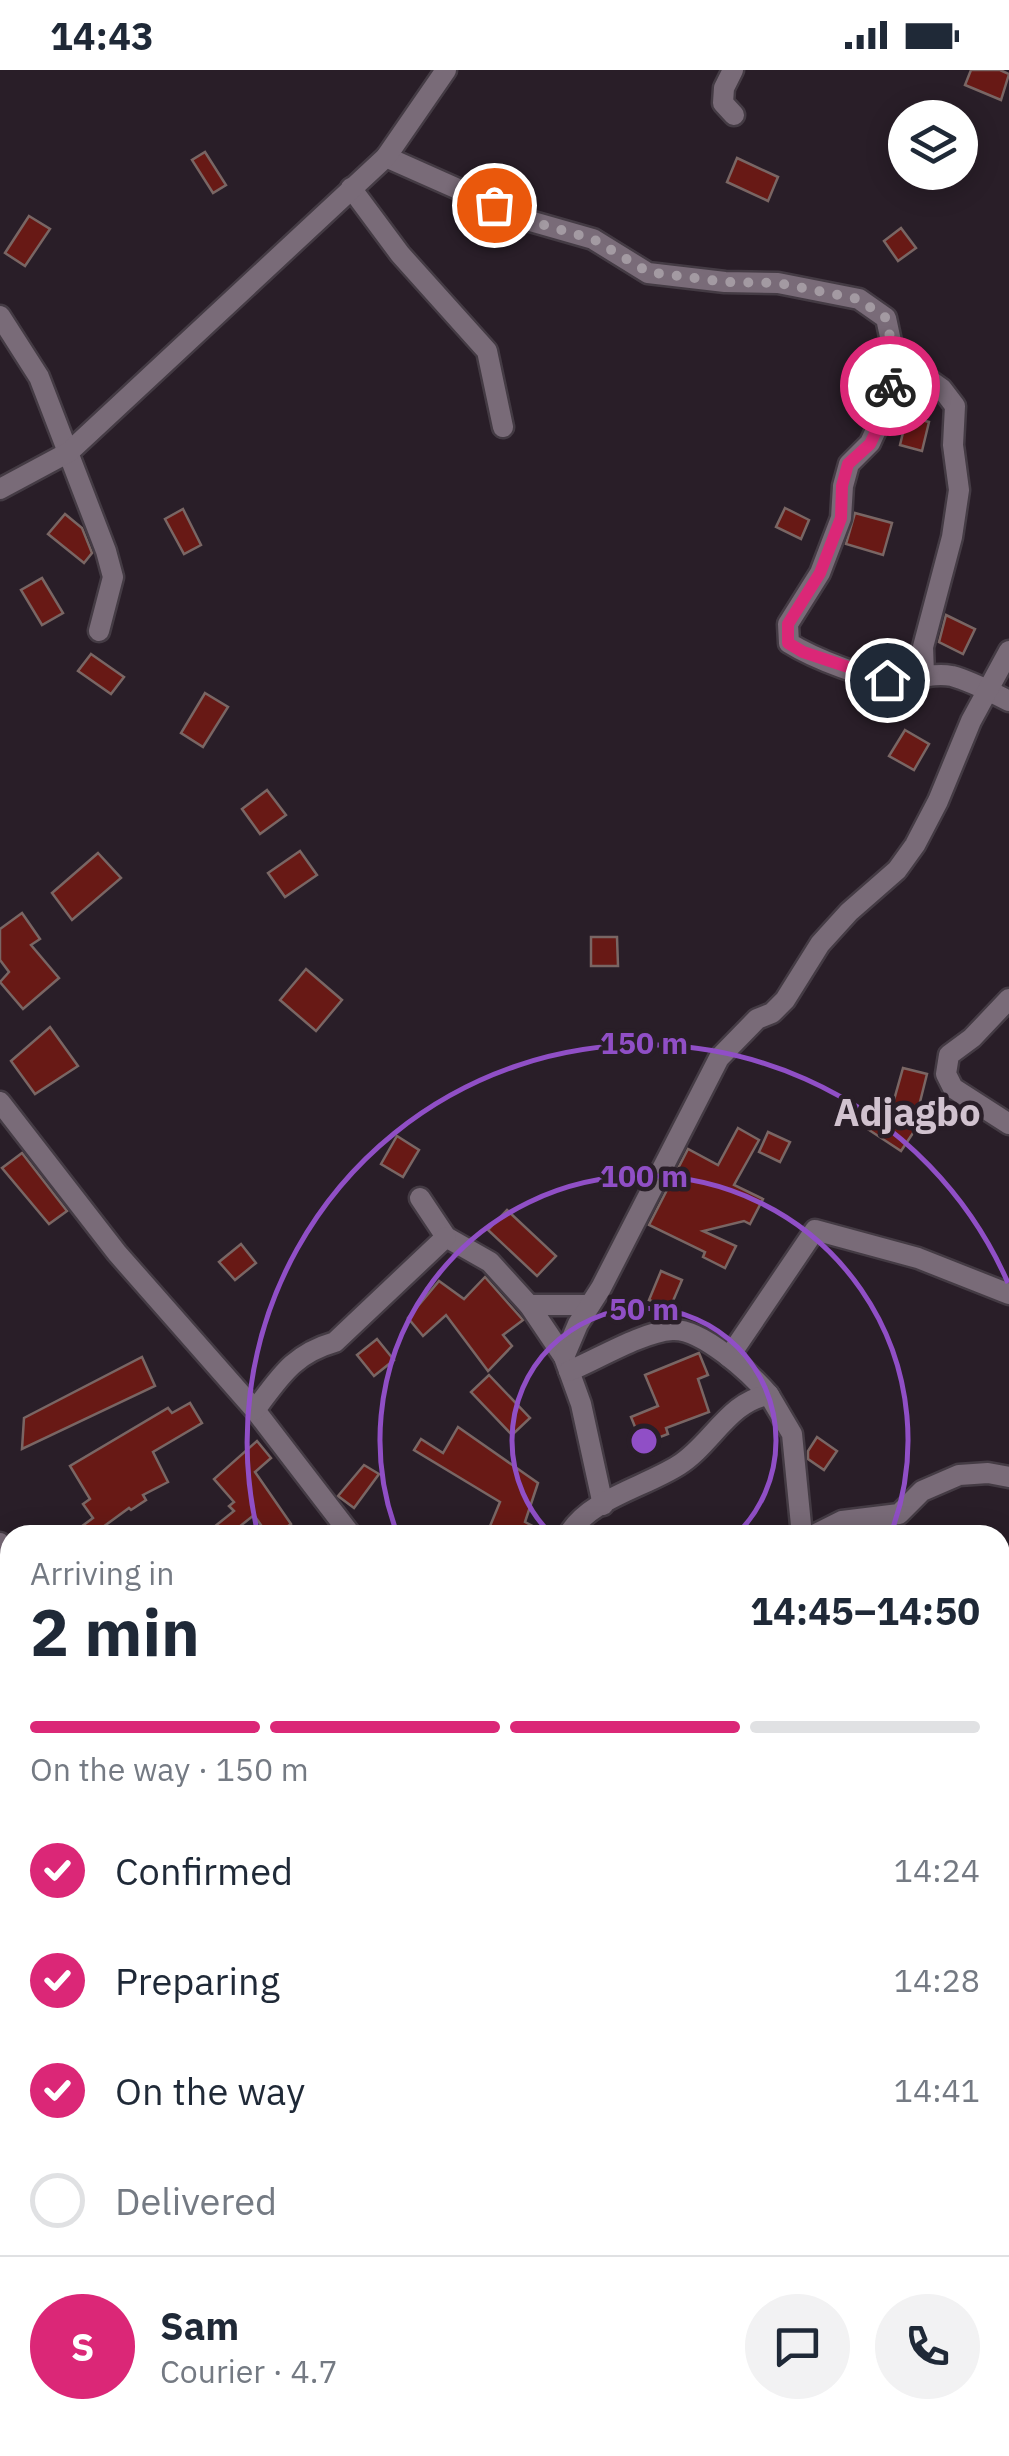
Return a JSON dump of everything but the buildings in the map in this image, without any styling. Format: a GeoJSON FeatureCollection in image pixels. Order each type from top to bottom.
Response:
{"type":"FeatureCollection","features":[{"type":"Feature","properties":{"kind":"street"},"geometry":{"type":"LineString","coordinates":[[0,490],[69,452],[386,158],[446,70]]}},
{"type":"Feature","properties":{"kind":"street"},"geometry":{"type":"LineString","coordinates":[[733,70],[724,88],[723,103],[734,116]]}},
{"type":"Feature","properties":{"kind":"street"},"geometry":{"type":"LineString","coordinates":[[386,158],[530,221],[593,239],[648,272],[725,282],[778,283],[858,299],[886,318],[894,356],[888,406],[870,444],[848,464],[842,486],[841,518],[820,573],[788,624],[788,643],[803,652],[887,680],[904,682],[924,674],[952,676],[1009,700]]}},
{"type":"Feature","properties":{"kind":"street"},"geometry":{"type":"LineString","coordinates":[[351,188],[400,254],[487,351],[502,428]]}},
{"type":"Feature","properties":{"kind":"street"},"geometry":{"type":"LineString","coordinates":[[0,316],[38,378],[113,577],[99,631]]}},
{"type":"Feature","properties":{"kind":"street"},"geometry":{"type":"LineString","coordinates":[[894,356],[942,389],[955,406],[953,445],[959,490],[952,537],[923,647],[924,674]]}},
{"type":"Feature","properties":{"kind":"street"},"geometry":{"type":"LineString","coordinates":[[567,1364],[590,1305],[719,1058],[757,1019],[772,1013],[785,1000],[820,944],[897,870],[916,846],[970,721],[1009,652]]}},
{"type":"Feature","properties":{"kind":"street"},"geometry":{"type":"LineString","coordinates":[[1009,999],[950,1055],[946,1074],[954,1088],[1009,1124]]}},
{"type":"Feature","properties":{"kind":"street"},"geometry":{"type":"LineString","coordinates":[[0,1102],[117,1253],[255,1410],[343,1525]]}},
{"type":"Feature","properties":{"kind":"street"},"geometry":{"type":"LineString","coordinates":[[420,1198],[446,1237],[490,1262],[529,1305],[567,1364],[581,1404],[602,1505]]}},
{"type":"Feature","properties":{"kind":"street"},"geometry":{"type":"LineString","coordinates":[[729,1357],[816,1230],[918,1258],[1009,1294]]}},
{"type":"Feature","properties":{"kind":"street"},"geometry":{"type":"LineString","coordinates":[[255,1410],[292,1362],[315,1348],[336,1342],[446,1237]]}},
{"type":"Feature","properties":{"kind":"street"},"geometry":{"type":"LineString","coordinates":[[529,1305],[590,1305]]}},
{"type":"Feature","properties":{"kind":"street"},"geometry":{"type":"LineString","coordinates":[[567,1364],[660,1332],[677,1330],[729,1357],[769,1395],[792,1434],[801,1525]]}},
{"type":"Feature","properties":{"kind":"street"},"geometry":{"type":"LineString","coordinates":[[576,1525],[584,1514],[682,1464],[750,1398],[769,1395]]}},
{"type":"Feature","properties":{"kind":"street"},"geometry":{"type":"LineString","coordinates":[[834,1525],[899,1514],[922,1491],[959,1475],[988,1473],[1009,1477]]}},
{"type":"Feature","properties":{"kind":"way so far"},"geometry":{"type":"LineString","coordinates":[[494,205],[530,221],[593,239],[648,272],[725,282],[778,283],[858,299],[886,318],[894,356],[890,386]]}},
{"type":"Feature","properties":{"kind":"district","name":"Adjagbo"},"geometry":{"type":"Point","coordinates":[907,1111]}},
{"type":"Feature","properties":{"kind":"route"},"geometry":{"type":"LineString","coordinates":[[887,680],[803,652],[788,643],[788,624],[820,573],[841,518],[842,486],[848,464],[870,444],[888,406],[890,386]]}}]}
